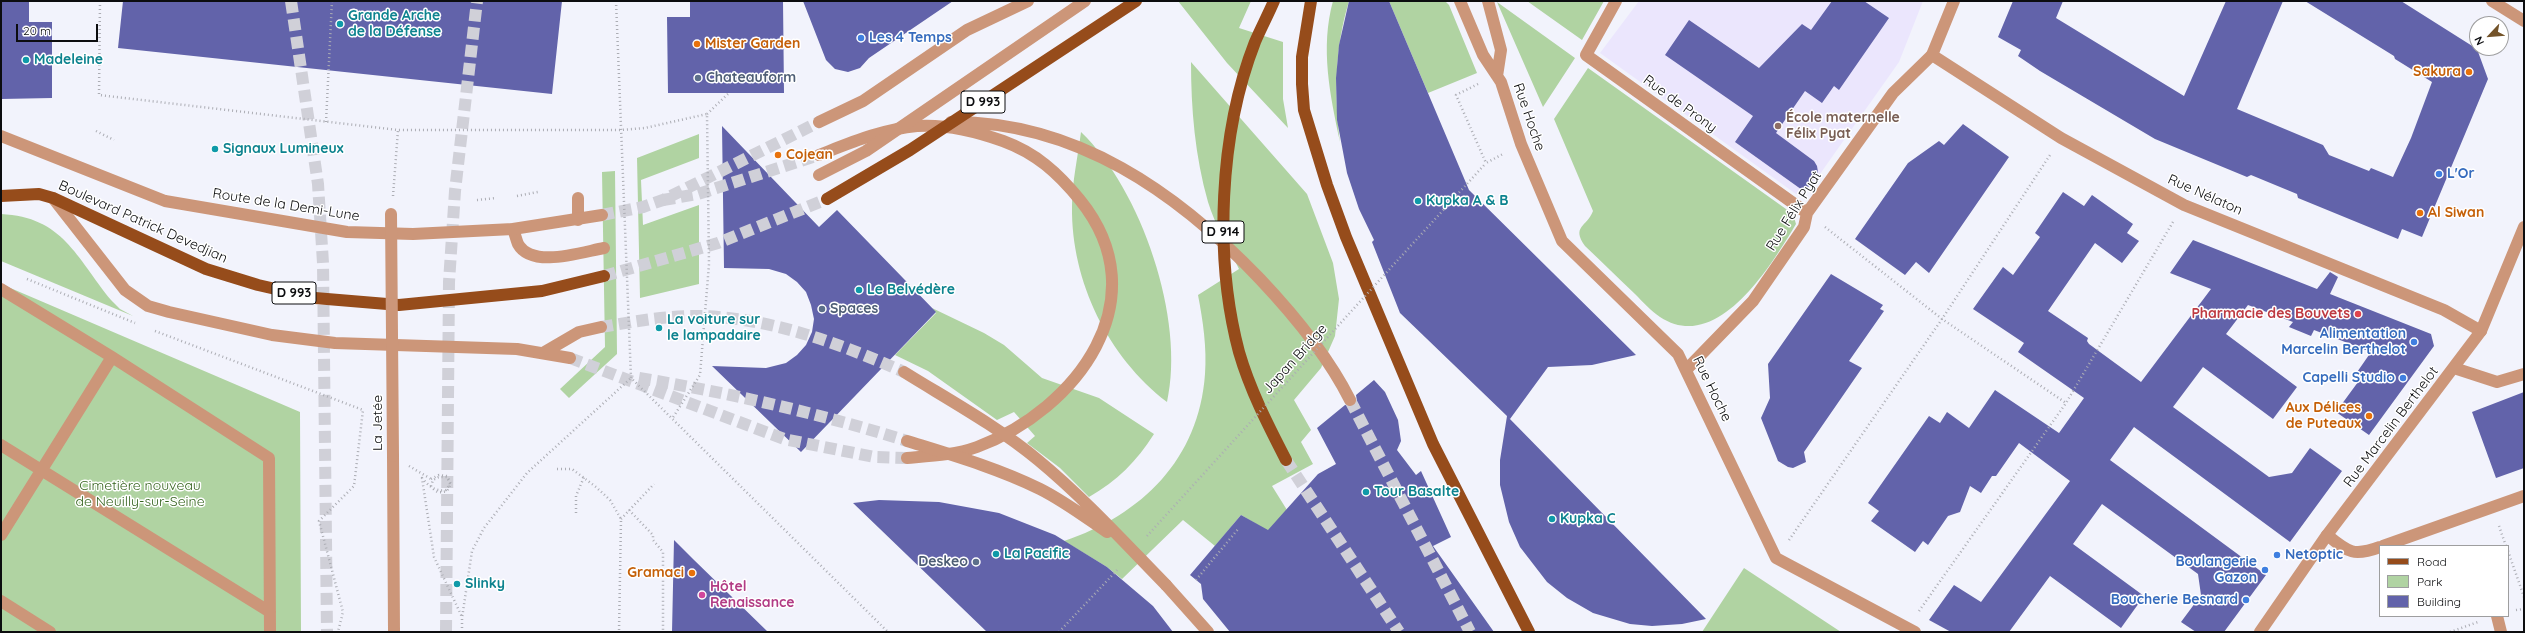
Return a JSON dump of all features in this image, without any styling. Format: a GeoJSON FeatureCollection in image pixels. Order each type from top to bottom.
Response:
{"type":"FeatureCollection","features":[{"type":"Feature","properties":{"kind":"main road","name":"D 993"},"geometry":{"type":"LineString","coordinates":[[827,199],[910,150],[1136,1]]}},
{"type":"Feature","properties":{"kind":"main road","name":"D 914"},"geometry":{"type":"LineString","coordinates":[[1274,1],[1255,43],[1235,114],[1228,161],[1223,246],[1228,301],[1240,353],[1259,408],[1286,460]]}},
{"type":"Feature","properties":{"kind":"main road"},"geometry":{"type":"LineString","coordinates":[[1311,1],[1302,57],[1304,110],[1327,185],[1346,237],[1433,444],[1529,632]]}},
{"type":"Feature","properties":{"kind":"main road","name":"Boulevard Patrick Devedjian"},"geometry":{"type":"LineString","coordinates":[[1,196],[39,194],[53,198],[206,269],[258,285],[315,298],[399,306],[542,291],[604,276]]}},
{"type":"Feature","properties":{"kind":"street"},"geometry":{"type":"LineString","coordinates":[[819,122],[863,101],[967,30],[1028,1]]}},
{"type":"Feature","properties":{"kind":"street"},"geometry":{"type":"LineString","coordinates":[[819,175],[866,150],[1085,1]]}},
{"type":"Feature","properties":{"kind":"street","name":"Rue Hoche"},"geometry":{"type":"LineString","coordinates":[[1460,1],[1484,55],[1497,76],[1521,144],[1562,241],[1678,354],[1687,368],[1776,558]]}},
{"type":"Feature","properties":{"kind":"street","name":"Rue Hoche"},"geometry":{"type":"LineString","coordinates":[[1488,1],[1501,50],[1497,76]]}},
{"type":"Feature","properties":{"kind":"street","name":"Rue de Prony"},"geometry":{"type":"LineString","coordinates":[[1616,1],[1586,55],[1807,213]]}},
{"type":"Feature","properties":{"kind":"street","name":"Rue Félix Pyat"},"geometry":{"type":"LineString","coordinates":[[1687,368],[1753,302],[1804,227],[1807,213],[1893,93],[1932,55],[1954,1]]}},
{"type":"Feature","properties":{"kind":"street"},"geometry":{"type":"LineString","coordinates":[[2492,1],[2524,20]]}},
{"type":"Feature","properties":{"kind":"street","name":"Rue Nélaton"},"geometry":{"type":"LineString","coordinates":[[1932,55],[2061,138],[2184,205],[2444,310],[2481,331]]}},
{"type":"Feature","properties":{"kind":"street"},"geometry":{"type":"LineString","coordinates":[[819,156],[876,135],[916,126],[974,122],[1012,127],[1092,152],[1131,172],[1173,199],[1208,228],[1283,303],[1318,349],[1350,400]]}},
{"type":"Feature","properties":{"kind":"street"},"geometry":{"type":"LineString","coordinates":[[907,458],[934,456],[976,447],[1024,423],[1059,397],[1083,370],[1100,340],[1109,308],[1110,270],[1102,238],[1095,223],[1069,187],[1054,170],[1034,156],[992,137],[942,126],[916,126]]}},
{"type":"Feature","properties":{"kind":"street","name":"Route de la Demi-Lune"},"geometry":{"type":"LineString","coordinates":[[1,136],[165,201],[347,232],[413,234],[513,229],[578,220],[602,215]]}},
{"type":"Feature","properties":{"kind":"street"},"geometry":{"type":"LineString","coordinates":[[53,198],[114,278],[135,298],[148,306],[210,323],[272,335],[335,343],[517,349],[570,358]]}},
{"type":"Feature","properties":{"kind":"street"},"geometry":{"type":"LineString","coordinates":[[578,198],[578,220]]}},
{"type":"Feature","properties":{"kind":"street","name":"La Jetée"},"geometry":{"type":"LineString","coordinates":[[391,214],[394,632]]}},
{"type":"Feature","properties":{"kind":"street","name":"Rue Marcelin Berthelot"},"geometry":{"type":"LineString","coordinates":[[2260,632],[2327,535],[2481,331],[2524,227]]}},
{"type":"Feature","properties":{"kind":"street"},"geometry":{"type":"LineString","coordinates":[[513,229],[518,244],[524,251],[541,257],[566,256],[604,248]]}},
{"type":"Feature","properties":{"kind":"street"},"geometry":{"type":"LineString","coordinates":[[1,289],[112,357],[269,458],[270,632]]}},
{"type":"Feature","properties":{"kind":"street"},"geometry":{"type":"LineString","coordinates":[[543,353],[579,332],[601,327]]}},
{"type":"Feature","properties":{"kind":"street"},"geometry":{"type":"LineString","coordinates":[[1,534],[112,357]]}},
{"type":"Feature","properties":{"kind":"street"},"geometry":{"type":"LineString","coordinates":[[2454,368],[2497,382],[2524,374]]}},
{"type":"Feature","properties":{"kind":"street"},"geometry":{"type":"LineString","coordinates":[[904,372],[976,416],[1037,459],[1080,496],[1166,585],[1208,632]]}},
{"type":"Feature","properties":{"kind":"street"},"geometry":{"type":"LineString","coordinates":[[906,441],[988,467],[1040,489],[1075,509],[1112,536],[1166,585]]}},
{"type":"Feature","properties":{"kind":"street"},"geometry":{"type":"LineString","coordinates":[[1,445],[270,612]]}},
{"type":"Feature","properties":{"kind":"street"},"geometry":{"type":"LineString","coordinates":[[2386,545],[2524,496]]}},
{"type":"Feature","properties":{"kind":"street"},"geometry":{"type":"LineString","coordinates":[[2327,535],[2350,552],[2359,553],[2379,547]]}},
{"type":"Feature","properties":{"kind":"street"},"geometry":{"type":"LineString","coordinates":[[1776,558],[1911,630]]}},
{"type":"Feature","properties":{"kind":"street"},"geometry":{"type":"LineString","coordinates":[[1,601],[50,632]]}},
{"type":"Feature","properties":{"kind":"street"},"geometry":{"type":"LineString","coordinates":[[2497,617],[2501,632]]}},
{"type":"Feature","properties":{"kind":"path"},"geometry":{"type":"LineString","coordinates":[[100,1],[99,95],[398,130],[621,130],[645,128],[708,114],[729,93]]}},
{"type":"Feature","properties":{"kind":"path"},"geometry":{"type":"LineString","coordinates":[[326,122],[332,1]]}},
{"type":"Feature","properties":{"kind":"path"},"geometry":{"type":"LineString","coordinates":[[616,1],[631,378],[888,632]]}},
{"type":"Feature","properties":{"kind":"path"},"geometry":{"type":"LineString","coordinates":[[1497,76],[1456,95],[1486,163],[1508,152]]}},
{"type":"Feature","properties":{"kind":"path"},"geometry":{"type":"LineString","coordinates":[[672,419],[700,375],[709,264],[708,114]]}},
{"type":"Feature","properties":{"kind":"path"},"geometry":{"type":"LineString","coordinates":[[391,214],[398,130]]}},
{"type":"Feature","properties":{"kind":"path"},"geometry":{"type":"LineString","coordinates":[[96,131],[114,140]]}},
{"type":"Feature","properties":{"kind":"path"},"geometry":{"type":"LineString","coordinates":[[1776,558],[1942,319],[2061,138]]}},
{"type":"Feature","properties":{"kind":"path","name":"Japan Bridge"},"geometry":{"type":"LineString","coordinates":[[1145,539],[1486,163]]}},
{"type":"Feature","properties":{"kind":"path"},"geometry":{"type":"LineString","coordinates":[[517,196],[538,192]]}},
{"type":"Feature","properties":{"kind":"path"},"geometry":{"type":"LineString","coordinates":[[477,200],[496,198]]}},
{"type":"Feature","properties":{"kind":"path"},"geometry":{"type":"LineString","coordinates":[[1911,630],[2066,404],[2184,205]]}},
{"type":"Feature","properties":{"kind":"path"},"geometry":{"type":"LineString","coordinates":[[1807,213],[1942,319],[2066,404]]}},
{"type":"Feature","properties":{"kind":"path"},"geometry":{"type":"LineString","coordinates":[[262,371],[363,410],[354,486],[319,521],[343,612],[338,632]]}},
{"type":"Feature","properties":{"kind":"path"},"geometry":{"type":"LineString","coordinates":[[462,632],[462,618],[472,551],[484,528],[527,473],[631,378]]}},
{"type":"Feature","properties":{"kind":"path"},"geometry":{"type":"LineString","coordinates":[[393,456],[431,479],[439,475],[448,476],[451,484],[447,491],[440,493],[435,491],[431,486],[433,480],[439,477],[447,477],[450,484],[446,490],[440,491],[435,489],[430,487],[422,478],[434,557],[462,618]]}},
{"type":"Feature","properties":{"kind":"path"},"geometry":{"type":"LineString","coordinates":[[557,470],[572,469],[584,478],[610,500],[621,519],[619,632]]}},
{"type":"Feature","properties":{"kind":"path"},"geometry":{"type":"LineString","coordinates":[[576,513],[576,496],[584,478]]}},
{"type":"Feature","properties":{"kind":"path"},"geometry":{"type":"LineString","coordinates":[[621,519],[654,484]]}},
{"type":"Feature","properties":{"kind":"path"},"geometry":{"type":"LineString","coordinates":[[629,510],[653,535],[653,540],[663,552],[663,632]]}},
{"type":"Feature","properties":{"kind":"path"},"geometry":{"type":"LineString","coordinates":[[1196,580],[1240,528]]}},
{"type":"Feature","properties":{"kind":"path"},"geometry":{"type":"LineString","coordinates":[[2509,554],[2524,597]]}},
{"type":"Feature","properties":{"kind":"path"},"geometry":{"type":"LineString","coordinates":[[1059,632],[1124,562]]}},
{"type":"Feature","properties":{"kind":"path"},"geometry":{"type":"LineString","coordinates":[[2450,632],[2479,621]]}},
{"type":"Feature","properties":{"kind":"shaded area","name":"École maternelle Félix Pyat"},"geometry":{"type":"Polygon","coordinates":[[[1639,1],[1923,1],[1899,62],[1808,191],[1801,195],[1796,194],[1600,53],[1639,1]]]}},
{"type":"Feature","properties":{"kind":"green space"},"geometry":{"type":"Polygon","coordinates":[[[1178,1],[1251,1],[1239,28],[1283,42],[1283,99],[1288,128],[1227,63],[1178,1]]]}},
{"type":"Feature","properties":{"kind":"green space"},"geometry":{"type":"Polygon","coordinates":[[[1333,1],[1349,1],[1344,18],[1338,53],[1337,106],[1340,142],[1330,89],[1327,54],[1327,36],[1333,1]]]}},
{"type":"Feature","properties":{"kind":"green space"},"geometry":{"type":"Polygon","coordinates":[[[1389,1],[1445,1],[1449,5],[1477,73],[1428,93],[1389,1]]]}},
{"type":"Feature","properties":{"kind":"green space"},"geometry":{"type":"Polygon","coordinates":[[[1527,1],[1604,1],[1582,40],[1527,1]]]}},
{"type":"Feature","properties":{"kind":"green space"},"geometry":{"type":"Polygon","coordinates":[[[1497,2],[1575,58],[1543,107],[1497,2]]]}},
{"type":"Feature","properties":{"kind":"green space"},"geometry":{"type":"Polygon","coordinates":[[[1191,62],[1307,194],[1333,263],[1339,299],[1335,336],[1321,368],[1294,400],[1311,430],[1301,442],[1313,464],[1272,486],[1287,510],[1268,531],[1241,515],[1215,546],[1183,520],[1122,579],[1107,567],[1064,541],[1092,530],[1118,516],[1141,499],[1162,480],[1178,457],[1191,432],[1200,405],[1205,374],[1204,334],[1198,295],[1239,269],[1214,219],[1204,185],[1195,132],[1191,62]]]}},
{"type":"Feature","properties":{"kind":"green space"},"geometry":{"type":"Polygon","coordinates":[[[1588,68],[1793,214],[1796,224],[1773,261],[1741,300],[1722,315],[1702,324],[1682,326],[1660,317],[1585,246],[1581,239],[1580,230],[1593,211],[1554,119],[1588,68]]]}},
{"type":"Feature","properties":{"kind":"green space"},"geometry":{"type":"Polygon","coordinates":[[[1081,132],[1103,157],[1122,187],[1140,221],[1154,258],[1164,296],[1170,333],[1171,369],[1167,402],[1146,384],[1127,363],[1111,340],[1097,315],[1086,289],[1078,262],[1073,235],[1072,207],[1074,179],[1081,132]]]}},
{"type":"Feature","properties":{"kind":"green space"},"geometry":{"type":"Polygon","coordinates":[[[699,134],[699,158],[641,180],[643,225],[699,205],[699,284],[640,298],[637,158],[699,134]]]}},
{"type":"Feature","properties":{"kind":"green space"},"geometry":{"type":"Polygon","coordinates":[[[615,171],[617,354],[569,398],[560,389],[605,347],[602,172],[615,171]]]}},
{"type":"Feature","properties":{"kind":"green space"},"geometry":{"type":"Polygon","coordinates":[[[1,214],[22,217],[39,223],[54,231],[77,255],[111,300],[120,309],[133,316],[1,261],[1,214]]]}},
{"type":"Feature","properties":{"kind":"green space","name":"Cimetière nouveau de Neuilly-sur-Seine"},"geometry":{"type":"Polygon","coordinates":[[[1,284],[300,412],[301,632],[1,632],[1,284]]]}},
{"type":"Feature","properties":{"kind":"green space"},"geometry":{"type":"Polygon","coordinates":[[[932,308],[984,333],[1004,345],[1042,378],[1099,398],[1154,434],[1141,453],[1126,470],[1109,484],[1089,497],[1060,468],[1027,443],[1035,436],[1014,412],[997,420],[928,371],[895,355],[936,313],[932,308]]]}},
{"type":"Feature","properties":{"kind":"green space"},"geometry":{"type":"Polygon","coordinates":[[[1744,568],[1841,632],[1702,632],[1744,568]]]}},
{"type":"Feature","properties":{"kind":"building","name":"Madeleine"},"geometry":{"type":"Polygon","coordinates":[[[2,1],[29,1],[29,22],[52,22],[52,98],[1,99],[2,1]]]}},
{"type":"Feature","properties":{"kind":"building","name":"Grande Arche de la Défense"},"geometry":{"type":"Polygon","coordinates":[[[123,1],[562,1],[552,94],[118,48],[123,1]]]}},
{"type":"Feature","properties":{"kind":"building"},"geometry":{"type":"Polygon","coordinates":[[[690,1],[783,1],[784,93],[668,93],[667,17],[690,17],[690,1]]]}},
{"type":"Feature","properties":{"kind":"building","name":"Les 4 Temps"},"geometry":{"type":"Polygon","coordinates":[[[803,1],[953,1],[869,58],[860,68],[848,72],[835,69],[826,60],[803,1]]]}},
{"type":"Feature","properties":{"kind":"building","name":"Kupka A & B"},"geometry":{"type":"Polygon","coordinates":[[[1349,1],[1389,1],[1469,190],[1636,355],[1592,365],[1548,367],[1510,419],[1508,417],[1706,619],[1682,624],[1652,626],[1630,624],[1593,613],[1567,598],[1547,582],[1520,547],[1509,522],[1500,485],[1500,460],[1507,416],[1400,313],[1372,242],[1374,240],[1359,209],[1347,173],[1337,120],[1336,78],[1339,45],[1349,1]]]}},
{"type":"Feature","properties":{"kind":"building"},"geometry":{"type":"Polygon","coordinates":[[[1832,1],[1864,1],[1889,18],[1839,90],[1834,86],[1822,103],[1805,91],[1776,133],[1814,161],[1817,166],[1818,172],[1805,192],[1735,142],[1753,116],[1665,55],[1689,20],[1759,68],[1802,24],[1811,30],[1832,1]]]}},
{"type":"Feature","properties":{"kind":"building"},"geometry":{"type":"Polygon","coordinates":[[[2013,1],[2063,1],[2056,18],[2184,96],[2226,1],[2283,1],[2237,109],[2323,145],[2329,155],[2369,171],[2371,168],[2393,177],[2411,138],[2432,82],[2395,59],[2394,56],[2305,1],[2401,1],[2469,44],[2469,56],[2480,56],[2488,79],[2422,237],[2402,229],[2398,239],[2298,198],[2297,194],[2251,175],[2247,177],[2155,139],[2040,71],[2018,56],[2021,50],[1998,37],[2013,1]]]}},
{"type":"Feature","properties":{"kind":"building"},"geometry":{"type":"Polygon","coordinates":[[[1963,124],[2009,157],[1929,273],[1916,262],[1905,275],[1855,239],[1908,163],[1939,141],[1944,145],[1963,124]]]}},
{"type":"Feature","properties":{"kind":"building","name":"Le Belvédère"},"geometry":{"type":"Polygon","coordinates":[[[722,126],[819,227],[837,210],[936,312],[801,452],[712,366],[766,368],[786,363],[797,355],[806,345],[812,332],[814,319],[806,292],[797,282],[786,274],[769,269],[724,268],[722,126]]]}},
{"type":"Feature","properties":{"kind":"building"},"geometry":{"type":"Polygon","coordinates":[[[2063,192],[2084,206],[2092,195],[2133,224],[2127,233],[2139,241],[2122,263],[2095,243],[2048,311],[2088,338],[2087,341],[2089,344],[2141,382],[2211,289],[2170,273],[2193,240],[2317,289],[2330,272],[2338,277],[2330,294],[2431,334],[2434,346],[2369,435],[2336,412],[2358,382],[2353,378],[2371,352],[2314,330],[2311,336],[2289,327],[2293,322],[2248,305],[2226,334],[2297,387],[2273,419],[2203,367],[2173,407],[2269,477],[2292,473],[2310,448],[2342,471],[2290,542],[2134,427],[2110,460],[2266,575],[2224,632],[2196,632],[2181,622],[2201,595],[2198,574],[2102,504],[2073,544],[2144,596],[2121,628],[2050,576],[2009,632],[1951,632],[1929,620],[1954,585],[1981,602],[2070,481],[2019,443],[1996,476],[1992,476],[1981,493],[1970,486],[1960,512],[1948,516],[1928,545],[1923,541],[1915,552],[1871,521],[1879,511],[1868,503],[1929,416],[1940,423],[1947,412],[1969,428],[1995,390],[2059,433],[2084,398],[2018,352],[2024,343],[1973,309],[2003,267],[2013,275],[2040,237],[2035,233],[2063,192]]]}},
{"type":"Feature","properties":{"kind":"building"},"geometry":{"type":"Polygon","coordinates":[[[1831,274],[1883,305],[1880,309],[1884,311],[1849,361],[1862,368],[1804,452],[1806,462],[1793,468],[1788,467],[1778,461],[1761,418],[1770,398],[1768,364],[1831,274]]]}},
{"type":"Feature","properties":{"kind":"building","name":"Tour Basalte"},"geometry":{"type":"Polygon","coordinates":[[[1374,380],[1385,392],[1398,420],[1401,441],[1397,450],[1416,475],[1421,471],[1451,537],[1433,546],[1494,632],[1230,632],[1203,599],[1201,584],[1190,575],[1241,515],[1268,530],[1318,474],[1336,464],[1317,428],[1345,405],[1354,406],[1357,401],[1356,395],[1374,380]]]}},
{"type":"Feature","properties":{"kind":"building"},"geometry":{"type":"Polygon","coordinates":[[[2524,392],[2524,468],[2496,478],[2472,412],[2524,392]]]}},
{"type":"Feature","properties":{"kind":"building","name":"La Pacific"},"geometry":{"type":"Polygon","coordinates":[[[879,500],[939,502],[999,513],[1055,535],[1107,567],[1153,606],[1173,632],[987,632],[853,503],[879,500]]]}},
{"type":"Feature","properties":{"kind":"building","name":"Hôtel Renaissance"},"geometry":{"type":"Polygon","coordinates":[[[674,540],[693,559],[768,632],[672,632],[674,540]]]}},
{"type":"Feature","properties":{"kind":"tunnel"},"geometry":{"type":"LineString","coordinates":[[291,1],[318,184],[323,263],[327,632]]}},
{"type":"Feature","properties":{"kind":"tunnel"},"geometry":{"type":"LineString","coordinates":[[446,632],[449,282],[455,191],[477,1]]}},
{"type":"Feature","properties":{"kind":"tunnel"},"geometry":{"type":"LineString","coordinates":[[602,215],[643,207],[663,200],[819,122]]}},
{"type":"Feature","properties":{"kind":"tunnel"},"geometry":{"type":"LineString","coordinates":[[663,200],[698,194],[819,155]]}},
{"type":"Feature","properties":{"kind":"tunnel"},"geometry":{"type":"LineString","coordinates":[[604,276],[718,243],[827,199]]}},
{"type":"Feature","properties":{"kind":"tunnel"},"geometry":{"type":"LineString","coordinates":[[601,327],[682,316],[721,317],[748,321],[802,333],[854,351],[904,372]]}},
{"type":"Feature","properties":{"kind":"tunnel"},"geometry":{"type":"LineString","coordinates":[[570,358],[784,439],[874,457],[907,458]]}},
{"type":"Feature","properties":{"kind":"tunnel"},"geometry":{"type":"LineString","coordinates":[[639,378],[707,390],[774,405],[840,421],[907,441]]}},
{"type":"Feature","properties":{"kind":"tunnel"},"geometry":{"type":"LineString","coordinates":[[1350,400],[1470,632]]}},
{"type":"Feature","properties":{"kind":"tunnel"},"geometry":{"type":"LineString","coordinates":[[1286,460],[1399,632]]}},
{"type":"Feature","properties":{"kind":"place","name":"Grande Arche de la Défense"},"geometry":{"type":"Point","coordinates":[340,24]}},
{"type":"Feature","properties":{"kind":"place","name":"Les 4 Temps"},"geometry":{"type":"Point","coordinates":[861,38]}},
{"type":"Feature","properties":{"kind":"place","name":"Mister Garden"},"geometry":{"type":"Point","coordinates":[697,44]}},
{"type":"Feature","properties":{"kind":"place","name":"Madeleine"},"geometry":{"type":"Point","coordinates":[26,60]}},
{"type":"Feature","properties":{"kind":"place","name":"Sakura"},"geometry":{"type":"Point","coordinates":[2469,72]}},
{"type":"Feature","properties":{"kind":"place","name":"Chateauform"},"geometry":{"type":"Point","coordinates":[698,78]}},
{"type":"Feature","properties":{"kind":"place","name":"École maternelle Félix Pyat"},"geometry":{"type":"Point","coordinates":[1778,126]}},
{"type":"Feature","properties":{"kind":"place","name":"Signaux Lumineux"},"geometry":{"type":"Point","coordinates":[215,149]}},
{"type":"Feature","properties":{"kind":"place","name":"Cojean"},"geometry":{"type":"Point","coordinates":[778,155]}},
{"type":"Feature","properties":{"kind":"place","name":"L'Or"},"geometry":{"type":"Point","coordinates":[2439,174]}},
{"type":"Feature","properties":{"kind":"place","name":"Kupka A & B"},"geometry":{"type":"Point","coordinates":[1418,201]}},
{"type":"Feature","properties":{"kind":"place","name":"Al Siwan"},"geometry":{"type":"Point","coordinates":[2420,213]}},
{"type":"Feature","properties":{"kind":"place","name":"Le Belvédère"},"geometry":{"type":"Point","coordinates":[859,290]}},
{"type":"Feature","properties":{"kind":"place","name":"Spaces"},"geometry":{"type":"Point","coordinates":[822,309]}},
{"type":"Feature","properties":{"kind":"place","name":"Pharmacie des Bouvets"},"geometry":{"type":"Point","coordinates":[2358,314]}},
{"type":"Feature","properties":{"kind":"place","name":"La voiture sur le lampadaire"},"geometry":{"type":"Point","coordinates":[659,328]}},
{"type":"Feature","properties":{"kind":"place","name":"Alimentation Marcelin Berthelot"},"geometry":{"type":"Point","coordinates":[2414,342]}},
{"type":"Feature","properties":{"kind":"place","name":"Capelli Studio"},"geometry":{"type":"Point","coordinates":[2403,378]}},
{"type":"Feature","properties":{"kind":"place","name":"Aux Délices de Puteaux"},"geometry":{"type":"Point","coordinates":[2369,416]}},
{"type":"Feature","properties":{"kind":"place","name":"Tour Basalte"},"geometry":{"type":"Point","coordinates":[1366,492]}},
{"type":"Feature","properties":{"kind":"place","name":"Kupka C"},"geometry":{"type":"Point","coordinates":[1552,519]}},
{"type":"Feature","properties":{"kind":"place","name":"La Pacific"},"geometry":{"type":"Point","coordinates":[996,554]}},
{"type":"Feature","properties":{"kind":"place","name":"Netoptic"},"geometry":{"type":"Point","coordinates":[2277,555]}},
{"type":"Feature","properties":{"kind":"place","name":"Deskeo"},"geometry":{"type":"Point","coordinates":[976,562]}},
{"type":"Feature","properties":{"kind":"place","name":"Boulangerie Gazon"},"geometry":{"type":"Point","coordinates":[2265,570]}},
{"type":"Feature","properties":{"kind":"place","name":"Gramaci"},"geometry":{"type":"Point","coordinates":[692,573]}},
{"type":"Feature","properties":{"kind":"place","name":"Slinky"},"geometry":{"type":"Point","coordinates":[457,584]}},
{"type":"Feature","properties":{"kind":"place","name":"Hôtel Renaissance"},"geometry":{"type":"Point","coordinates":[702,595]}},
{"type":"Feature","properties":{"kind":"place","name":"Boucherie Besnard"},"geometry":{"type":"Point","coordinates":[2246,600]}}]}
